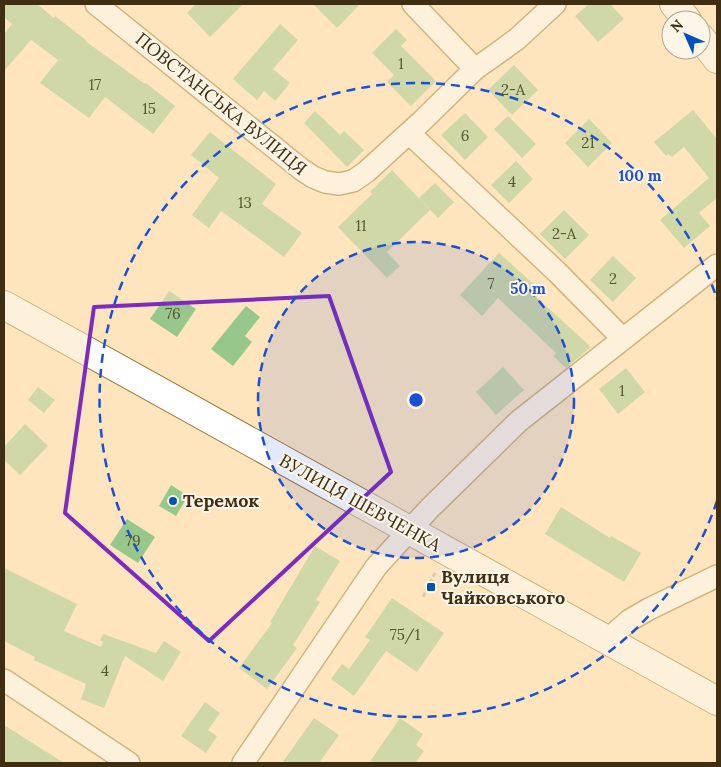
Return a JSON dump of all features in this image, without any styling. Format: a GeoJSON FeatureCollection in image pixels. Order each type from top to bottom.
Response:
{"type":"FeatureCollection","features":[{"type":"Feature","properties":{"kind":"main road","name":"ВУЛИЦЯ ШЕВЧЕНКА"},"geometry":{"type":"LineString","coordinates":[[4,305],[717,701]]}},
{"type":"Feature","properties":{"kind":"street","name":"ПОВСТАНСЬКА ВУЛИЦЯ"},"geometry":{"type":"LineString","coordinates":[[96,4],[313,177],[339,184],[353,181],[366,172],[409,133]]}},
{"type":"Feature","properties":{"kind":"street"},"geometry":{"type":"LineString","coordinates":[[413,4],[475,68]]}},
{"type":"Feature","properties":{"kind":"street"},"geometry":{"type":"LineString","coordinates":[[555,4],[516,39],[496,55],[475,68],[409,133],[557,272],[623,339]]}},
{"type":"Feature","properties":{"kind":"street"},"geometry":{"type":"LineString","coordinates":[[243,763],[376,567],[410,530],[519,421],[717,265]]}},
{"type":"Feature","properties":{"kind":"street"},"geometry":{"type":"LineString","coordinates":[[607,640],[630,620],[643,612],[717,576]]}},
{"type":"Feature","properties":{"kind":"street"},"geometry":{"type":"LineString","coordinates":[[4,680],[129,763]]}},
{"type":"Feature","properties":{"kind":"path"},"geometry":{"type":"LineString","coordinates":[[423,597],[437,570]]}},
{"type":"Feature","properties":{"kind":"highlighted area"},"geometry":{"type":"Polygon","coordinates":[[[329,296],[391,472],[209,641],[65,513],[94,307],[329,296]]]}},
{"type":"Feature","properties":{"kind":"building"},"geometry":{"type":"Polygon","coordinates":[[[4,4],[37,4],[175,106],[153,134],[105,97],[89,118],[40,83],[58,60],[31,40],[4,71],[4,34],[12,24],[4,17],[4,4]]]}},
{"type":"Feature","properties":{"kind":"building"},"geometry":{"type":"Polygon","coordinates":[[[196,4],[243,4],[210,37],[187,13],[196,4]]]}},
{"type":"Feature","properties":{"kind":"building"},"geometry":{"type":"Polygon","coordinates":[[[313,4],[360,4],[337,28],[313,4]]]}},
{"type":"Feature","properties":{"kind":"building"},"geometry":{"type":"Polygon","coordinates":[[[589,4],[610,4],[624,19],[598,42],[575,16],[589,4]]]}},
{"type":"Feature","properties":{"kind":"building"},"geometry":{"type":"Polygon","coordinates":[[[280,24],[298,40],[273,69],[290,83],[275,101],[264,91],[257,100],[233,79],[280,24]]]}},
{"type":"Feature","properties":{"kind":"building"},"geometry":{"type":"Polygon","coordinates":[[[396,29],[407,40],[401,46],[436,81],[411,106],[387,82],[394,75],[372,53],[396,29]]]}},
{"type":"Feature","properties":{"kind":"building"},"geometry":{"type":"Polygon","coordinates":[[[514,65],[538,90],[512,115],[488,90],[514,65]]]}},
{"type":"Feature","properties":{"kind":"building"},"geometry":{"type":"Polygon","coordinates":[[[693,110],[717,139],[717,198],[699,213],[710,226],[684,248],[660,220],[709,178],[684,147],[672,157],[668,154],[666,156],[654,142],[693,110]]]}},
{"type":"Feature","properties":{"kind":"building"},"geometry":{"type":"Polygon","coordinates":[[[315,111],[340,135],[344,131],[364,150],[347,167],[304,123],[315,111]]]}},
{"type":"Feature","properties":{"kind":"building"},"geometry":{"type":"Polygon","coordinates":[[[465,113],[488,137],[465,160],[441,135],[465,113]]]}},
{"type":"Feature","properties":{"kind":"building"},"geometry":{"type":"Polygon","coordinates":[[[508,116],[536,144],[522,158],[494,129],[508,116]]]}},
{"type":"Feature","properties":{"kind":"building"},"geometry":{"type":"Polygon","coordinates":[[[589,119],[612,143],[588,167],[565,143],[589,119]]]}},
{"type":"Feature","properties":{"kind":"building"},"geometry":{"type":"Polygon","coordinates":[[[210,132],[276,184],[262,204],[302,233],[284,257],[221,211],[209,228],[192,215],[219,178],[191,155],[210,132]]]}},
{"type":"Feature","properties":{"kind":"building"},"geometry":{"type":"Polygon","coordinates":[[[516,161],[533,179],[509,203],[491,185],[516,161]]]}},
{"type":"Feature","properties":{"kind":"building"},"geometry":{"type":"Polygon","coordinates":[[[392,170],[430,210],[387,252],[400,266],[387,278],[338,227],[372,194],[370,192],[392,170]]]}},
{"type":"Feature","properties":{"kind":"building"},"geometry":{"type":"Polygon","coordinates":[[[435,183],[454,202],[438,218],[419,198],[435,183]]]}},
{"type":"Feature","properties":{"kind":"building"},"geometry":{"type":"Polygon","coordinates":[[[564,210],[589,235],[565,259],[540,234],[564,210]]]}},
{"type":"Feature","properties":{"kind":"building"},"geometry":{"type":"Polygon","coordinates":[[[499,253],[539,289],[534,295],[591,347],[566,368],[553,356],[556,353],[498,298],[482,316],[460,295],[499,253]]]}},
{"type":"Feature","properties":{"kind":"building"},"geometry":{"type":"Polygon","coordinates":[[[613,256],[636,278],[613,302],[590,280],[613,256]]]}},
{"type":"Feature","properties":{"kind":"building"},"geometry":{"type":"Polygon","coordinates":[[[169,291],[196,309],[177,337],[150,319],[169,291]]]}},
{"type":"Feature","properties":{"kind":"building"},"geometry":{"type":"Polygon","coordinates":[[[246,306],[260,317],[245,336],[252,342],[233,366],[211,349],[246,306]]]}},
{"type":"Feature","properties":{"kind":"building"},"geometry":{"type":"Polygon","coordinates":[[[503,367],[524,390],[496,415],[476,392],[503,367]]]}},
{"type":"Feature","properties":{"kind":"building"},"geometry":{"type":"Polygon","coordinates":[[[626,368],[645,392],[618,414],[599,389],[626,368]]]}},
{"type":"Feature","properties":{"kind":"building"},"geometry":{"type":"Polygon","coordinates":[[[38,387],[55,400],[44,413],[28,400],[38,387]]]}},
{"type":"Feature","properties":{"kind":"building"},"geometry":{"type":"Polygon","coordinates":[[[25,424],[48,446],[20,475],[4,460],[4,447],[25,424]]]}},
{"type":"Feature","properties":{"kind":"building","name":"Теремок"},"geometry":{"type":"Polygon","coordinates":[[[171,485],[188,496],[176,516],[159,506],[171,485]]]}},
{"type":"Feature","properties":{"kind":"building"},"geometry":{"type":"Polygon","coordinates":[[[561,507],[610,538],[611,536],[641,553],[624,582],[545,534],[561,507]]]}},
{"type":"Feature","properties":{"kind":"building"},"geometry":{"type":"Polygon","coordinates":[[[127,519],[155,537],[138,563],[110,545],[127,519]]]}},
{"type":"Feature","properties":{"kind":"building"},"geometry":{"type":"Polygon","coordinates":[[[315,546],[340,561],[316,600],[320,602],[293,645],[297,648],[267,689],[239,668],[272,623],[270,622],[315,546]]]}},
{"type":"Feature","properties":{"kind":"building"},"geometry":{"type":"Polygon","coordinates":[[[4,568],[77,604],[64,631],[101,647],[103,642],[100,640],[103,634],[156,653],[164,641],[181,652],[163,681],[125,656],[104,708],[81,699],[86,684],[34,660],[35,657],[4,641],[4,568]]]}},
{"type":"Feature","properties":{"kind":"building"},"geometry":{"type":"Polygon","coordinates":[[[392,598],[444,633],[417,672],[386,651],[354,696],[331,679],[342,664],[349,669],[370,640],[365,637],[392,598]]]}},
{"type":"Feature","properties":{"kind":"building"},"geometry":{"type":"Polygon","coordinates":[[[205,702],[220,713],[208,730],[217,736],[206,753],[181,736],[205,702]]]}},
{"type":"Feature","properties":{"kind":"building"},"geometry":{"type":"Polygon","coordinates":[[[314,718],[339,735],[319,763],[282,763],[314,718]]]}},
{"type":"Feature","properties":{"kind":"building"},"geometry":{"type":"Polygon","coordinates":[[[400,718],[423,734],[416,745],[424,751],[415,763],[369,763],[400,718]]]}},
{"type":"Feature","properties":{"kind":"building"},"geometry":{"type":"Polygon","coordinates":[[[4,725],[64,763],[4,763],[4,725]]]}},
{"type":"Feature","properties":{"kind":"place","name":"Теремок"},"geometry":{"type":"Point","coordinates":[173,501]}},
{"type":"Feature","properties":{"kind":"place","name":"Вулиця Чайковського"},"geometry":{"type":"Point","coordinates":[431,587]}}]}
